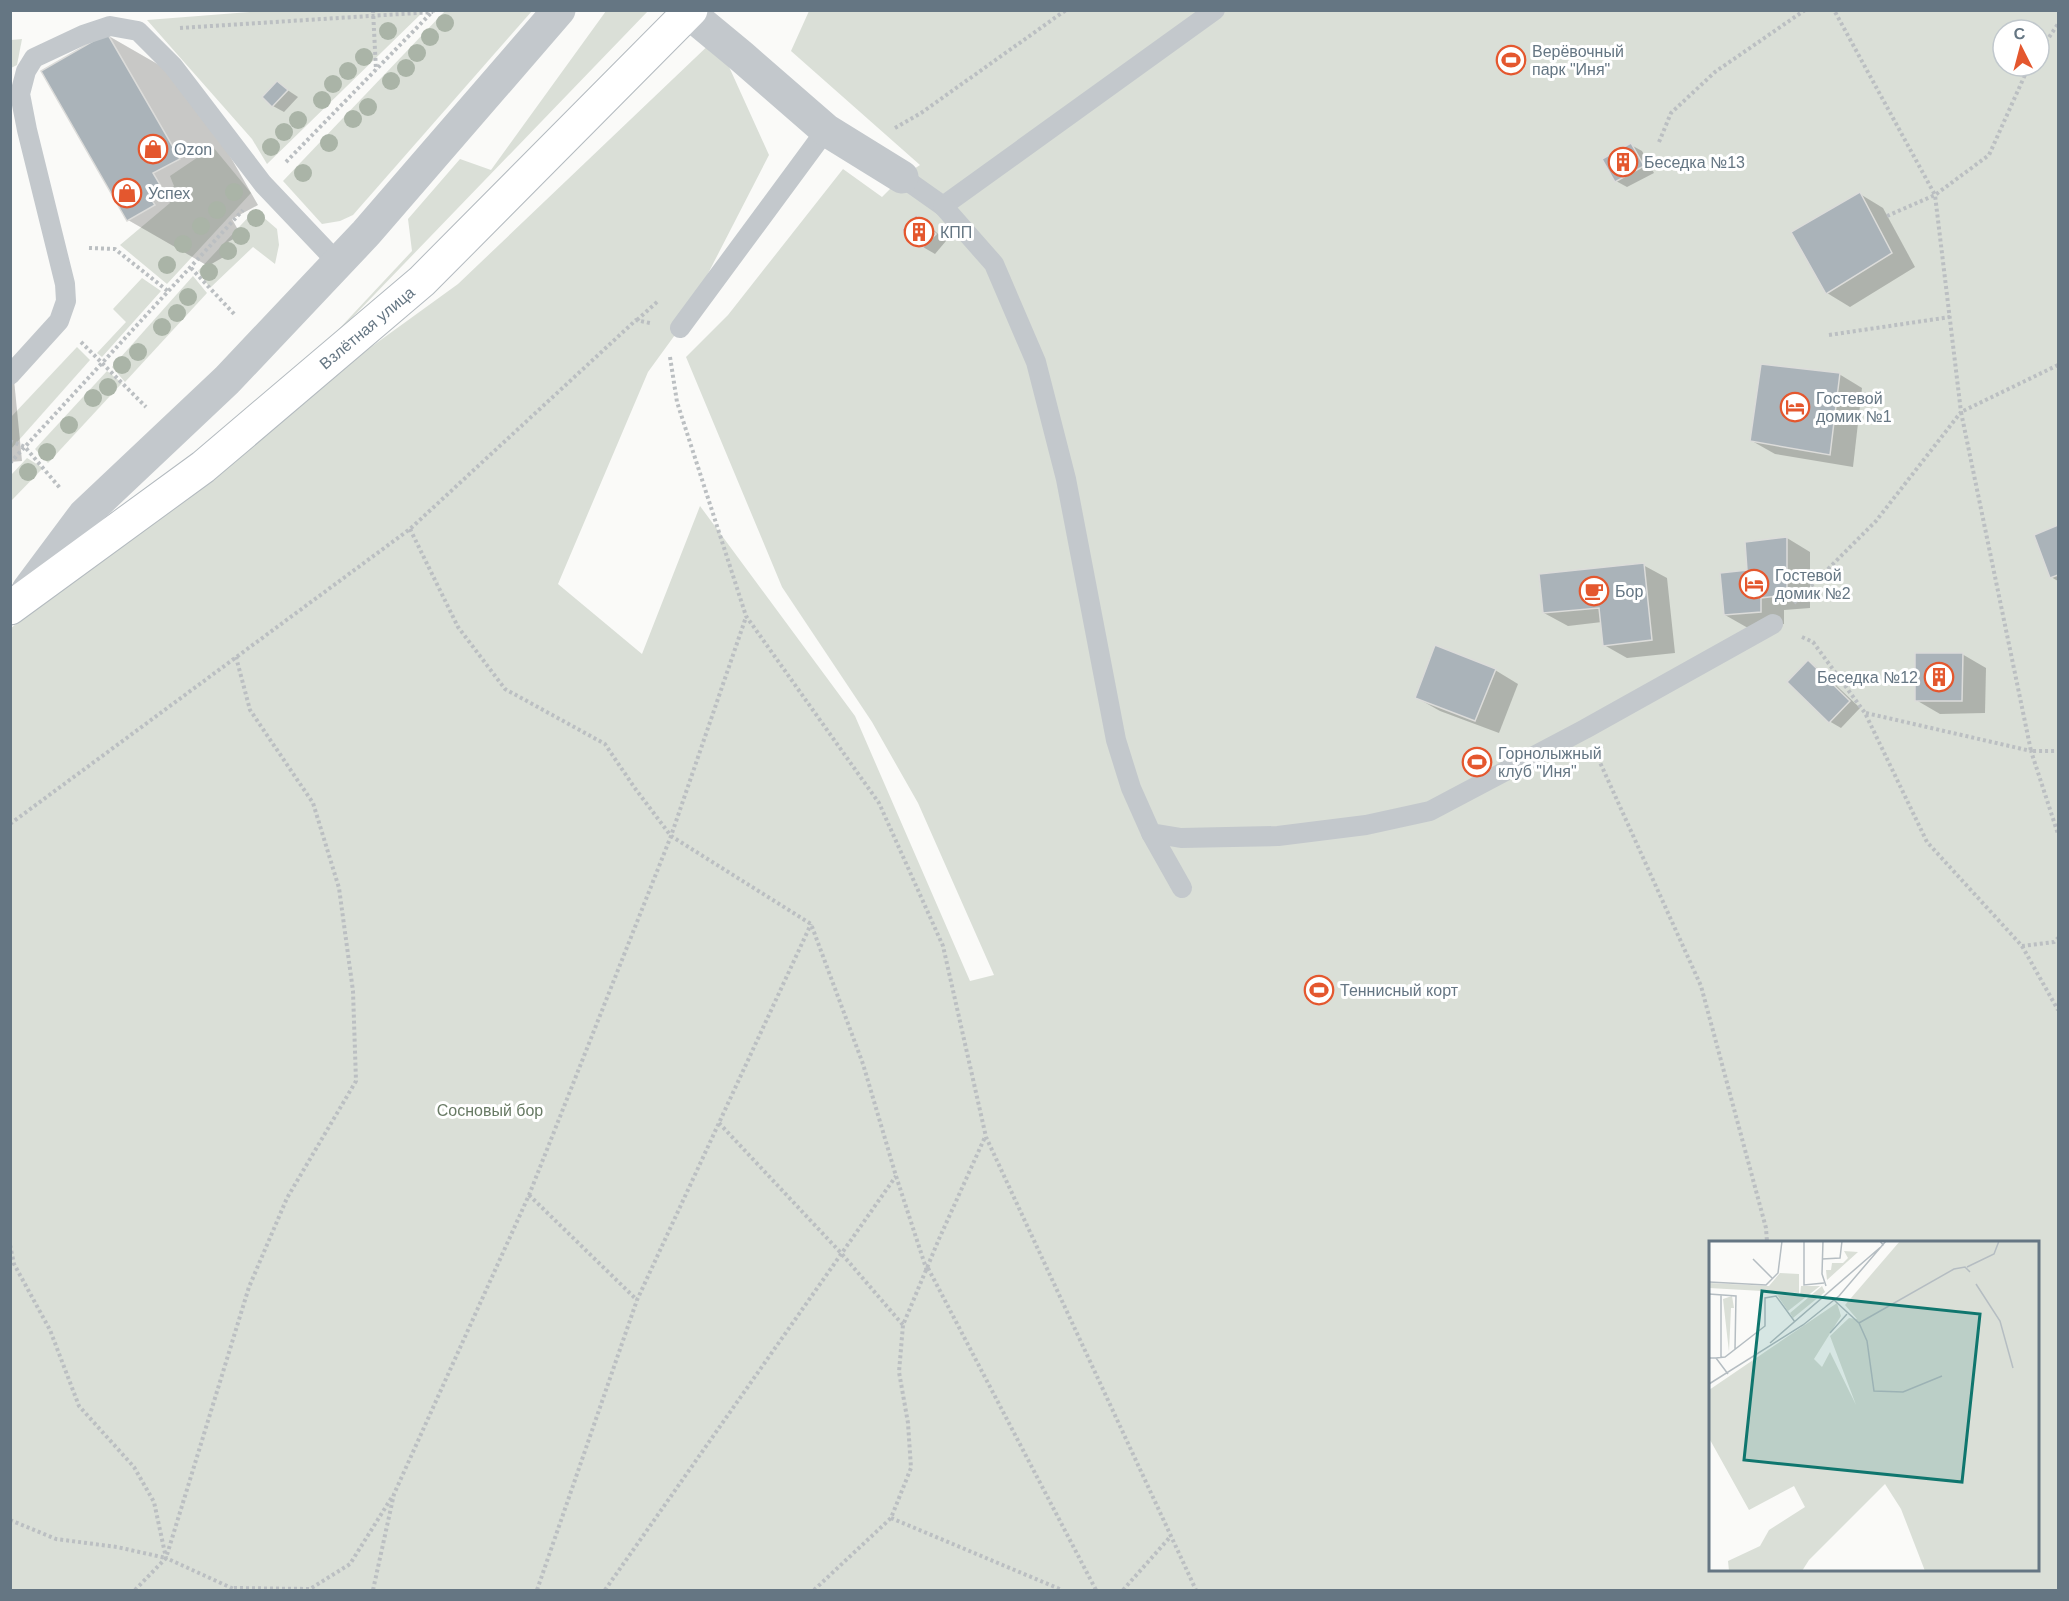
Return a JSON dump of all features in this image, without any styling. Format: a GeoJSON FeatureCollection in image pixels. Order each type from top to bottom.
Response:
{"type":"FeatureCollection","features":[{"type":"Feature","properties":{"kind":"main road","name":"Взлётная улица"},"geometry":{"type":"LineString","coordinates":[[16,603],[203,467],[422,281],[690,12]]}},
{"type":"Feature","properties":{"kind":"street"},"geometry":{"type":"LineString","coordinates":[[16,603],[84,515],[227,380],[366,233],[559,10]]}},
{"type":"Feature","properties":{"kind":"street"},"geometry":{"type":"LineString","coordinates":[[690,12],[826,130],[902,177]]}},
{"type":"Feature","properties":{"kind":"lane"},"geometry":{"type":"LineString","coordinates":[[943,206],[1215,10]]}},
{"type":"Feature","properties":{"kind":"lane"},"geometry":{"type":"LineString","coordinates":[[10,375],[59,321],[66,301],[65,284],[20,94],[26,71],[34,58],[83,35],[110,26],[138,31],[173,66],[263,184],[337,262]]}},
{"type":"Feature","properties":{"kind":"lane"},"geometry":{"type":"LineString","coordinates":[[680,328],[826,130]]}},
{"type":"Feature","properties":{"kind":"lane"},"geometry":{"type":"LineString","coordinates":[[902,177],[943,206],[994,264],[1036,362],[1066,479],[1116,740],[1131,788],[1151,833],[1182,888]]}},
{"type":"Feature","properties":{"kind":"lane"},"geometry":{"type":"LineString","coordinates":[[1151,833],[1181,838],[1278,836],[1366,825],[1430,811],[1585,729],[1773,624]]}},
{"type":"Feature","properties":{"kind":"path"},"geometry":{"type":"LineString","coordinates":[[374,10],[376,70]]}},
{"type":"Feature","properties":{"kind":"path"},"geometry":{"type":"LineString","coordinates":[[859,150],[921,113],[1066,10]]}},
{"type":"Feature","properties":{"kind":"path"},"geometry":{"type":"LineString","coordinates":[[1659,142],[1671,113],[1715,72],[1805,10]]}},
{"type":"Feature","properties":{"kind":"path"},"geometry":{"type":"LineString","coordinates":[[1834,10],[1935,195],[1962,412],[2031,751],[2058,834]]}},
{"type":"Feature","properties":{"kind":"path"},"geometry":{"type":"LineString","coordinates":[[10,463],[236,220],[263,184],[434,11]]}},
{"type":"Feature","properties":{"kind":"path"},"geometry":{"type":"LineString","coordinates":[[138,31],[434,11]]}},
{"type":"Feature","properties":{"kind":"path"},"geometry":{"type":"LineString","coordinates":[[1887,216],[1935,195],[1989,155],[2024,78]]}},
{"type":"Feature","properties":{"kind":"path"},"geometry":{"type":"LineString","coordinates":[[56,246],[115,249],[170,292]]}},
{"type":"Feature","properties":{"kind":"path"},"geometry":{"type":"LineString","coordinates":[[192,268],[261,344]]}},
{"type":"Feature","properties":{"kind":"path"},"geometry":{"type":"LineString","coordinates":[[1829,335],[1950,317]]}},
{"type":"Feature","properties":{"kind":"path"},"geometry":{"type":"LineString","coordinates":[[10,824],[410,529],[636,320],[680,328],[669,357],[677,402],[746,616],[879,803],[943,946],[986,1137],[1196,1590]]}},
{"type":"Feature","properties":{"kind":"path"},"geometry":{"type":"LineString","coordinates":[[59,321],[171,431]]}},
{"type":"Feature","properties":{"kind":"path"},"geometry":{"type":"LineString","coordinates":[[2058,364],[1962,412],[1876,521],[1773,624],[1813,642],[1865,713],[1927,842],[2022,946],[2058,1010]]}},
{"type":"Feature","properties":{"kind":"path"},"geometry":{"type":"LineString","coordinates":[[10,441],[25,447],[84,515]]}},
{"type":"Feature","properties":{"kind":"path"},"geometry":{"type":"LineString","coordinates":[[410,529],[458,627],[505,689],[605,744],[671,836],[811,924],[863,1064],[927,1272]]}},
{"type":"Feature","properties":{"kind":"path"},"geometry":{"type":"LineString","coordinates":[[10,1520],[56,1539],[117,1547],[166,1558],[235,1589],[310,1588],[350,1564],[394,1494],[529,1195],[671,836],[746,616]]}},
{"type":"Feature","properties":{"kind":"path"},"geometry":{"type":"LineString","coordinates":[[135,1590],[166,1558],[249,1287],[287,1198],[356,1081],[353,991],[339,888],[313,803],[250,710],[236,657]]}},
{"type":"Feature","properties":{"kind":"path"},"geometry":{"type":"LineString","coordinates":[[1865,713],[2031,751],[2058,751]]}},
{"type":"Feature","properties":{"kind":"path"},"geometry":{"type":"LineString","coordinates":[[1585,729],[1701,986],[1766,1228],[1767,1241]]}},
{"type":"Feature","properties":{"kind":"path"},"geometry":{"type":"LineString","coordinates":[[537,1590],[638,1300],[811,924]]}},
{"type":"Feature","properties":{"kind":"path"},"geometry":{"type":"LineString","coordinates":[[2022,946],[2054,942],[2058,938]]}},
{"type":"Feature","properties":{"kind":"path"},"geometry":{"type":"LineString","coordinates":[[719,1123],[842,1252],[903,1325]]}},
{"type":"Feature","properties":{"kind":"path"},"geometry":{"type":"LineString","coordinates":[[814,1590],[891,1518],[911,1468],[908,1423],[899,1372],[903,1325],[939,1239],[986,1137]]}},
{"type":"Feature","properties":{"kind":"path"},"geometry":{"type":"LineString","coordinates":[[605,1590],[896,1176]]}},
{"type":"Feature","properties":{"kind":"path"},"geometry":{"type":"LineString","coordinates":[[529,1195],[638,1300]]}},
{"type":"Feature","properties":{"kind":"path"},"geometry":{"type":"LineString","coordinates":[[10,1245],[14,1264],[50,1330],[79,1406],[134,1467],[154,1502],[166,1558]]}},
{"type":"Feature","properties":{"kind":"path"},"geometry":{"type":"LineString","coordinates":[[922,1257],[1096,1590]]}},
{"type":"Feature","properties":{"kind":"path"},"geometry":{"type":"LineString","coordinates":[[373,1590],[394,1494]]}},
{"type":"Feature","properties":{"kind":"path"},"geometry":{"type":"LineString","coordinates":[[891,1518],[1062,1590]]}},
{"type":"Feature","properties":{"kind":"path"},"geometry":{"type":"LineString","coordinates":[[1123,1590],[1171,1536]]}},
{"type":"Feature","properties":{"kind":"green space"},"geometry":{"type":"Polygon","coordinates":[[[274,10],[424,11],[267,164],[252,139],[147,20],[274,10]]]}},
{"type":"Feature","properties":{"kind":"green space"},"geometry":{"type":"Polygon","coordinates":[[[445,11],[532,11],[353,215],[340,221],[322,224],[283,181],[445,11]]]}},
{"type":"Feature","properties":{"kind":"green space"},"geometry":{"type":"Polygon","coordinates":[[[606,11],[648,11],[266,407],[412,251],[408,219],[460,159],[491,170],[606,11]]]}},
{"type":"Feature","properties":{"kind":"green space","name":"Сосновый бор"},"geometry":{"type":"Polygon","coordinates":[[[809,11],[2058,11],[2058,1590],[11,1590],[10,629],[172,491],[458,284],[716,38],[769,155],[680,328],[648,372],[558,584],[642,654],[700,506],[855,716],[970,981],[994,975],[918,803],[872,722],[782,587],[686,357],[728,315],[843,169],[882,197],[902,177],[920,165],[791,51],[809,11]]]}},
{"type":"Feature","properties":{"kind":"green space"},"geometry":{"type":"Polygon","coordinates":[[[22,39],[17,65],[11,68],[11,40],[22,39]]]}},
{"type":"Feature","properties":{"kind":"green space"},"geometry":{"type":"Polygon","coordinates":[[[213,147],[251,193],[167,284],[120,245],[170,203],[165,194],[174,186],[170,176],[213,147]]]}},
{"type":"Feature","properties":{"kind":"green space"},"geometry":{"type":"Polygon","coordinates":[[[255,210],[277,229],[279,245],[275,264],[253,247],[210,288],[198,271],[255,210]]]}},
{"type":"Feature","properties":{"kind":"green space"},"geometry":{"type":"Polygon","coordinates":[[[193,276],[207,293],[125,382],[112,367],[193,276]]]}},
{"type":"Feature","properties":{"kind":"green space"},"geometry":{"type":"Polygon","coordinates":[[[142,278],[161,291],[102,357],[97,353],[126,322],[113,309],[142,278]]]}},
{"type":"Feature","properties":{"kind":"green space"},"geometry":{"type":"Polygon","coordinates":[[[77,347],[90,360],[11,449],[11,417],[77,347]]]}},
{"type":"Feature","properties":{"kind":"green space"},"geometry":{"type":"Polygon","coordinates":[[[107,371],[122,383],[48,463],[35,449],[107,371]]]}},
{"type":"Feature","properties":{"kind":"green space"},"geometry":{"type":"Polygon","coordinates":[[[27,458],[43,468],[11,501],[11,475],[27,458]]]}},
{"type":"Feature","properties":{"kind":"building"},"geometry":{"type":"Polygon","coordinates":[[[107,33],[180,159],[153,173],[162,188],[149,196],[155,205],[127,221],[41,71],[107,33]]]}},
{"type":"Feature","properties":{"kind":"building"},"geometry":{"type":"Polygon","coordinates":[[[277,81],[288,90],[272,107],[262,97],[277,81]]]}},
{"type":"Feature","properties":{"kind":"building","name":"Беседка №13"},"geometry":{"type":"Polygon","coordinates":[[[1631,143],[1644,166],[1615,182],[1602,159],[1631,143]]]}},
{"type":"Feature","properties":{"kind":"building"},"geometry":{"type":"Polygon","coordinates":[[[1860,192],[1892,253],[1826,294],[1791,232],[1860,192]]]}},
{"type":"Feature","properties":{"kind":"building","name":"КПП"},"geometry":{"type":"Polygon","coordinates":[[[916,215],[936,234],[922,248],[902,230],[916,215]]]}},
{"type":"Feature","properties":{"kind":"building","name":"Гостевой домик №1"},"geometry":{"type":"Polygon","coordinates":[[[1761,364],[1840,373],[1830,455],[1750,441],[1761,364]]]}},
{"type":"Feature","properties":{"kind":"building"},"geometry":{"type":"Polygon","coordinates":[[[2058,525],[2058,575],[2050,578],[2034,535],[2058,525]]]}},
{"type":"Feature","properties":{"kind":"building","name":"Гостевой домик №2"},"geometry":{"type":"Polygon","coordinates":[[[1787,537],[1787,595],[1761,598],[1761,612],[1724,615],[1720,573],[1747,570],[1745,542],[1787,537]]]}},
{"type":"Feature","properties":{"kind":"building","name":"Бор"},"geometry":{"type":"Polygon","coordinates":[[[1644,563],[1652,640],[1603,646],[1599,608],[1543,613],[1539,574],[1644,563]]]}},
{"type":"Feature","properties":{"kind":"building"},"geometry":{"type":"Polygon","coordinates":[[[1435,645],[1496,669],[1475,721],[1415,698],[1435,645]]]}},
{"type":"Feature","properties":{"kind":"building","name":"Беседка №12"},"geometry":{"type":"Polygon","coordinates":[[[1915,653],[1963,653],[1962,701],[1915,701],[1915,653]]]}},
{"type":"Feature","properties":{"kind":"building"},"geometry":{"type":"Polygon","coordinates":[[[1808,660],[1850,701],[1829,723],[1787,682],[1808,660]]]}},
{"type":"Feature","properties":{"kind":"place","name":"Верёвочный парк \"Иня\""},"geometry":{"type":"Point","coordinates":[1511,60]}},
{"type":"Feature","properties":{"kind":"place","name":"Ozon"},"geometry":{"type":"Point","coordinates":[153,149]}},
{"type":"Feature","properties":{"kind":"place","name":"Беседка №13"},"geometry":{"type":"Point","coordinates":[1623,162]}},
{"type":"Feature","properties":{"kind":"place","name":"Успех"},"geometry":{"type":"Point","coordinates":[127,193]}},
{"type":"Feature","properties":{"kind":"place","name":"КПП"},"geometry":{"type":"Point","coordinates":[919,232]}},
{"type":"Feature","properties":{"kind":"place","name":"Гостевой домик №1"},"geometry":{"type":"Point","coordinates":[1795,407]}},
{"type":"Feature","properties":{"kind":"place","name":"Гостевой домик №2"},"geometry":{"type":"Point","coordinates":[1754,584]}},
{"type":"Feature","properties":{"kind":"place","name":"Бор"},"geometry":{"type":"Point","coordinates":[1594,591]}},
{"type":"Feature","properties":{"kind":"place","name":"Беседка №12"},"geometry":{"type":"Point","coordinates":[1939,677]}},
{"type":"Feature","properties":{"kind":"place","name":"Горнолыжный клуб \"Иня\""},"geometry":{"type":"Point","coordinates":[1477,762]}},
{"type":"Feature","properties":{"kind":"place","name":"Теннисный корт"},"geometry":{"type":"Point","coordinates":[1319,990]}}]}
